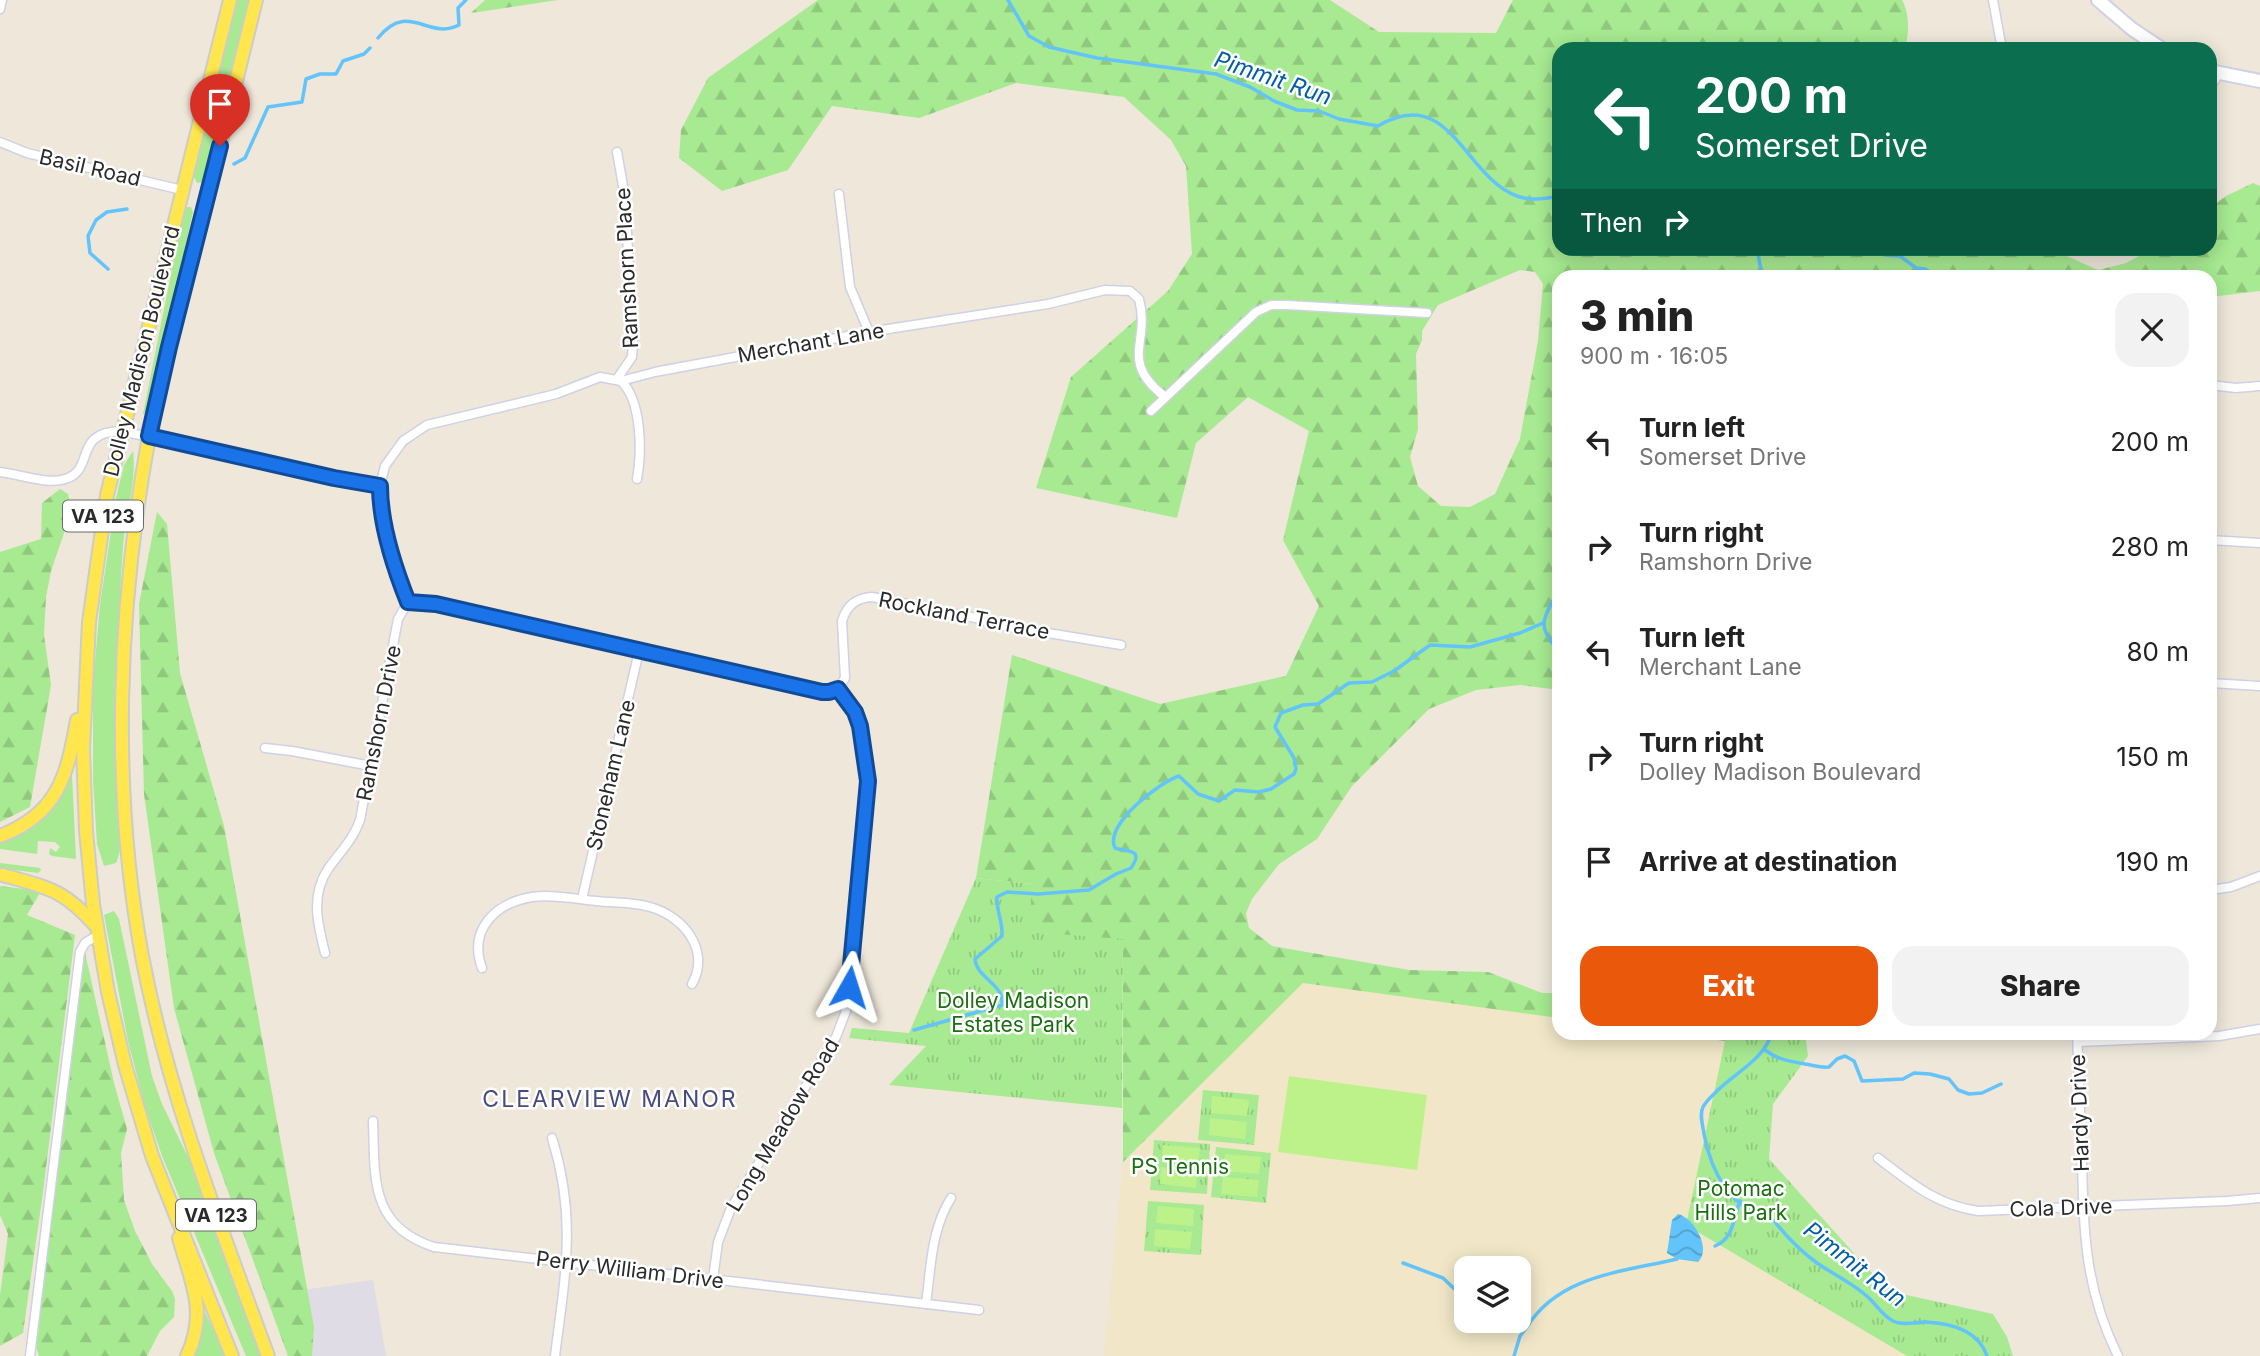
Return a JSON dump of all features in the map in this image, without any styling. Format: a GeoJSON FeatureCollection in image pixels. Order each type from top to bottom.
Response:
{"type":"FeatureCollection","features":[{"type":"Feature","properties":{"kind":"main road","name":"Dolley Madison Boulevard"},"geometry":{"type":"LineString","coordinates":[[230,0],[121,430],[98,547],[84,679],[84,808],[97,931],[125,1065],[143,1129],[232,1356]]}},
{"type":"Feature","properties":{"kind":"main road","name":"Dolley Madison Boulevard"},"geometry":{"type":"LineString","coordinates":[[256,0],[149,436],[131,555],[125,644],[124,782],[135,911],[151,1002],[175,1093],[202,1177],[268,1356]]}},
{"type":"Feature","properties":{"kind":"main road"},"geometry":{"type":"LineString","coordinates":[[2098,0],[2152,42]]}},
{"type":"Feature","properties":{"kind":"main road"},"geometry":{"type":"LineString","coordinates":[[2217,73],[2260,81]]}},
{"type":"Feature","properties":{"kind":"main road"},"geometry":{"type":"LineString","coordinates":[[182,190],[208,196]]}},
{"type":"Feature","properties":{"kind":"main road"},"geometry":{"type":"LineString","coordinates":[[0,836],[38,813],[54,796],[62,782],[70,755],[84,679]]}},
{"type":"Feature","properties":{"kind":"main road"},"geometry":{"type":"LineString","coordinates":[[3,875],[63,894],[80,908],[97,931]]}},
{"type":"Feature","properties":{"kind":"main road"},"geometry":{"type":"LineString","coordinates":[[166,1191],[196,1293],[196,1326],[187,1356]]}},
{"type":"Feature","properties":{"kind":"street"},"geometry":{"type":"LineString","coordinates":[[0,9],[2,0]]}},
{"type":"Feature","properties":{"kind":"street"},"geometry":{"type":"LineString","coordinates":[[1993,0],[2000,42]]}},
{"type":"Feature","properties":{"kind":"street","name":"Basil Road"},"geometry":{"type":"LineString","coordinates":[[0,142],[27,153],[182,190]]}},
{"type":"Feature","properties":{"kind":"street","name":"Ramshorn Place"},"geometry":{"type":"LineString","coordinates":[[617,152],[625,197],[633,345],[632,357],[619,380]]}},
{"type":"Feature","properties":{"kind":"street"},"geometry":{"type":"LineString","coordinates":[[839,194],[850,287],[869,332]]}},
{"type":"Feature","properties":{"kind":"street","name":"Merchant Lane"},"geometry":{"type":"LineString","coordinates":[[380,486],[386,466],[395,451],[409,436],[427,425],[556,394],[600,377],[619,380],[869,332],[1048,304],[1105,290],[1130,291],[1139,299],[1141,372],[1165,397]]}},
{"type":"Feature","properties":{"kind":"street"},"geometry":{"type":"LineString","coordinates":[[1151,411],[1256,312],[1271,305],[1427,313]]}},
{"type":"Feature","properties":{"kind":"street"},"geometry":{"type":"LineString","coordinates":[[619,380],[631,394],[639,432],[641,448],[637,479]]}},
{"type":"Feature","properties":{"kind":"street"},"geometry":{"type":"LineString","coordinates":[[2217,386],[2260,386]]}},
{"type":"Feature","properties":{"kind":"street"},"geometry":{"type":"LineString","coordinates":[[0,472],[52,481],[65,480],[78,470],[88,446],[95,437],[121,430],[380,486],[383,515],[395,566],[408,602],[436,604],[822,692],[838,689]]}},
{"type":"Feature","properties":{"kind":"street"},"geometry":{"type":"LineString","coordinates":[[2217,540],[2260,543]]}},
{"type":"Feature","properties":{"kind":"street","name":"Rockland Terrace"},"geometry":{"type":"LineString","coordinates":[[838,689],[845,678],[842,621],[845,612],[855,601],[872,597],[981,619],[993,624],[1121,645]]}},
{"type":"Feature","properties":{"kind":"street","name":"Ramshorn Drive"},"geometry":{"type":"LineString","coordinates":[[325,953],[316,907],[318,893],[328,869],[356,832],[398,619],[408,602]]}},
{"type":"Feature","properties":{"kind":"street","name":"Stoneham Lane"},"geometry":{"type":"LineString","coordinates":[[582,899],[639,651]]}},
{"type":"Feature","properties":{"kind":"street"},"geometry":{"type":"LineString","coordinates":[[2217,683],[2260,686]]}},
{"type":"Feature","properties":{"kind":"street","name":"Long Meadow Road"},"geometry":{"type":"LineString","coordinates":[[713,1279],[718,1242],[731,1208],[836,1037],[846,1011],[868,781],[860,726],[855,712],[838,689]]}},
{"type":"Feature","properties":{"kind":"street"},"geometry":{"type":"LineString","coordinates":[[265,748],[370,766]]}},
{"type":"Feature","properties":{"kind":"street"},"geometry":{"type":"LineString","coordinates":[[2217,889],[2231,887],[2260,876]]}},
{"type":"Feature","properties":{"kind":"street"},"geometry":{"type":"LineString","coordinates":[[482,968],[478,956],[479,935],[491,918],[502,909],[531,897],[545,896],[647,906],[673,918],[688,932],[697,947],[698,969],[692,984]]}},
{"type":"Feature","properties":{"kind":"street"},"geometry":{"type":"LineString","coordinates":[[30,1356],[80,953],[85,943],[97,931]]}},
{"type":"Feature","properties":{"kind":"street"},"geometry":{"type":"LineString","coordinates":[[2217,1036],[2260,1029]]}},
{"type":"Feature","properties":{"kind":"street","name":"Hardy Drive"},"geometry":{"type":"LineString","coordinates":[[2077,1040],[2082,1207],[2091,1286],[2118,1356]]}},
{"type":"Feature","properties":{"kind":"street","name":"Perry William Drive"},"geometry":{"type":"LineString","coordinates":[[373,1121],[377,1191],[388,1216],[407,1235],[434,1247],[979,1310]]}},
{"type":"Feature","properties":{"kind":"street"},"geometry":{"type":"LineString","coordinates":[[552,1138],[562,1175],[567,1212],[566,1262],[555,1356]]}},
{"type":"Feature","properties":{"kind":"street","name":"Cola Drive"},"geometry":{"type":"LineString","coordinates":[[1878,1158],[1934,1199],[1961,1209],[1978,1211],[2260,1198]]}},
{"type":"Feature","properties":{"kind":"street"},"geometry":{"type":"LineString","coordinates":[[926,1304],[934,1237],[938,1222],[951,1198]]}},
{"type":"Feature","properties":{"kind":"shaded area"},"geometry":{"type":"Polygon","coordinates":[[[1303,982],[1552,1014],[1552,1040],[1725,1041],[1686,1225],[1907,1356],[1104,1356],[1123,1162],[1303,982]]]}},
{"type":"Feature","properties":{"kind":"shaded area"},"geometry":{"type":"Polygon","coordinates":[[[373,1280],[386,1356],[306,1356],[295,1291],[373,1280]]]}},
{"type":"Feature","properties":{"kind":"green space"},"geometry":{"type":"Polygon","coordinates":[[[236,0],[251,0],[209,177],[204,182],[197,183],[193,175],[236,0]]]}},
{"type":"Feature","properties":{"kind":"green space"},"geometry":{"type":"Polygon","coordinates":[[[485,0],[558,0],[471,13],[485,0]]]}},
{"type":"Feature","properties":{"kind":"green space"},"geometry":{"type":"Polygon","coordinates":[[[818,0],[1330,0],[1379,32],[1496,33],[1513,0],[1902,0],[1908,24],[1906,42],[1552,42],[1552,256],[2067,256],[2098,270],[1552,270],[1552,689],[1520,685],[1476,690],[1429,709],[1352,786],[1317,839],[1279,864],[1252,899],[1246,913],[1249,928],[1272,946],[1409,970],[1488,972],[1542,993],[1552,993],[1552,1017],[1303,983],[1123,1162],[1123,940],[1030,932],[1031,884],[976,878],[1012,655],[1160,704],[1286,676],[1319,606],[1283,540],[1309,431],[1248,397],[1196,443],[1177,518],[1036,488],[1071,377],[1168,291],[1192,254],[1186,166],[1171,140],[1124,97],[1016,83],[919,118],[832,106],[788,170],[722,191],[679,158],[681,130],[708,78],[818,0]],[[1520,270],[1438,305],[1422,331],[1422,340],[1416,354],[1418,429],[1410,457],[1418,486],[1441,506],[1470,507],[1495,494],[1520,439],[1538,341],[1543,284],[1535,272],[1520,270]]]}},
{"type":"Feature","properties":{"kind":"green space"},"geometry":{"type":"Polygon","coordinates":[[[2253,183],[2260,186],[2260,291],[2217,296],[2217,270],[2098,270],[2126,263],[2139,256],[2217,256],[2217,203],[2253,183]]]}},
{"type":"Feature","properties":{"kind":"green space"},"geometry":{"type":"Polygon","coordinates":[[[187,207],[191,207],[193,212],[148,412],[143,414],[183,214],[187,207]]]}},
{"type":"Feature","properties":{"kind":"green space"},"geometry":{"type":"Polygon","coordinates":[[[133,451],[119,620],[118,740],[122,836],[116,863],[104,866],[97,844],[93,780],[93,685],[100,605],[116,498],[124,465],[133,451]]]}},
{"type":"Feature","properties":{"kind":"green space"},"geometry":{"type":"Polygon","coordinates":[[[60,489],[68,494],[70,503],[46,597],[44,635],[51,685],[30,807],[0,822],[0,552],[41,539],[42,503],[60,489]]]}},
{"type":"Feature","properties":{"kind":"green space"},"geometry":{"type":"Polygon","coordinates":[[[157,512],[167,524],[180,673],[224,826],[314,1327],[312,1356],[288,1356],[214,1153],[174,1008],[144,794],[139,604],[157,512]]]}},
{"type":"Feature","properties":{"kind":"green space"},"geometry":{"type":"Polygon","coordinates":[[[72,775],[76,859],[49,854],[50,848],[56,852],[60,847],[55,842],[38,841],[37,854],[0,849],[0,842],[54,805],[72,775]]]}},
{"type":"Feature","properties":{"kind":"green space"},"geometry":{"type":"Polygon","coordinates":[[[0,863],[41,870],[38,873],[0,868],[0,863]]]}},
{"type":"Feature","properties":{"kind":"green space","name":"Dolley Madison Estates Park"},"geometry":{"type":"Polygon","coordinates":[[[976,878],[1031,884],[1031,932],[1123,939],[1122,1108],[889,1085],[926,1046],[849,1038],[852,1028],[909,1033],[976,878]]]}},
{"type":"Feature","properties":{"kind":"green space"},"geometry":{"type":"Polygon","coordinates":[[[0,886],[41,891],[27,915],[75,935],[23,1333],[0,1346],[0,1295],[8,1234],[0,1215],[0,886]]]}},
{"type":"Feature","properties":{"kind":"green space"},"geometry":{"type":"Polygon","coordinates":[[[114,911],[119,919],[152,1076],[162,1104],[192,1165],[262,1356],[246,1356],[162,1156],[144,1103],[128,1041],[104,915],[114,911]]]}},
{"type":"Feature","properties":{"kind":"green space"},"geometry":{"type":"Polygon","coordinates":[[[84,948],[127,1129],[121,1153],[124,1200],[135,1231],[152,1264],[175,1299],[174,1317],[160,1331],[147,1356],[39,1356],[37,1350],[36,1326],[84,948]]]}},
{"type":"Feature","properties":{"kind":"green space","name":"Potomac Hills Park"},"geometry":{"type":"Polygon","coordinates":[[[1806,1040],[1808,1056],[1773,1104],[1769,1159],[1870,1271],[1893,1292],[1993,1314],[2007,1337],[2013,1356],[1907,1356],[1686,1225],[1725,1041],[1806,1040]]]}},
{"type":"Feature","properties":{"kind":"green space"},"geometry":{"type":"Polygon","coordinates":[[[1289,1076],[1427,1095],[1417,1170],[1278,1152],[1289,1076]]]}},
{"type":"Feature","properties":{"kind":"green space"},"geometry":{"type":"Polygon","coordinates":[[[1203,1090],[1259,1095],[1254,1145],[1198,1140],[1203,1090]]]}},
{"type":"Feature","properties":{"kind":"green space"},"geometry":{"type":"Polygon","coordinates":[[[1212,1096],[1249,1100],[1247,1116],[1211,1113],[1212,1096]]]}},
{"type":"Feature","properties":{"kind":"green space"},"geometry":{"type":"Polygon","coordinates":[[[1210,1118],[1247,1122],[1245,1139],[1209,1135],[1210,1118]]]}},
{"type":"Feature","properties":{"kind":"green space","name":"PS Tennis"},"geometry":{"type":"Polygon","coordinates":[[[1154,1140],[1210,1144],[1207,1194],[1150,1190],[1154,1140]]]}},
{"type":"Feature","properties":{"kind":"green space"},"geometry":{"type":"Polygon","coordinates":[[[1163,1145],[1200,1148],[1198,1165],[1162,1162],[1163,1145]]]}},
{"type":"Feature","properties":{"kind":"green space"},"geometry":{"type":"Polygon","coordinates":[[[1216,1147],[1271,1153],[1266,1203],[1211,1197],[1216,1147]]]}},
{"type":"Feature","properties":{"kind":"green space"},"geometry":{"type":"Polygon","coordinates":[[[1225,1154],[1261,1157],[1259,1174],[1223,1171],[1225,1154]]]}},
{"type":"Feature","properties":{"kind":"green space"},"geometry":{"type":"Polygon","coordinates":[[[1161,1167],[1197,1171],[1196,1188],[1160,1184],[1161,1167]]]}},
{"type":"Feature","properties":{"kind":"green space"},"geometry":{"type":"Polygon","coordinates":[[[1223,1177],[1259,1180],[1257,1197],[1221,1194],[1223,1177]]]}},
{"type":"Feature","properties":{"kind":"green space"},"geometry":{"type":"Polygon","coordinates":[[[1148,1201],[1204,1205],[1201,1255],[1144,1251],[1148,1201]]]}},
{"type":"Feature","properties":{"kind":"green space"},"geometry":{"type":"Polygon","coordinates":[[[1158,1206],[1194,1209],[1193,1226],[1156,1223],[1158,1206]]]}},
{"type":"Feature","properties":{"kind":"green space"},"geometry":{"type":"Polygon","coordinates":[[[1155,1229],[1192,1232],[1190,1249],[1154,1246],[1155,1229]]]}},
{"type":"Feature","properties":{"kind":"green space"},"geometry":{"type":"Polygon","coordinates":[[[205,1312],[225,1356],[193,1356],[201,1335],[205,1312]]]}},
{"type":"Feature","properties":{"kind":"water"},"geometry":{"type":"Polygon","coordinates":[[[1678,1214],[1690,1221],[1702,1242],[1702,1256],[1698,1262],[1677,1259],[1667,1253],[1672,1220],[1678,1214]]]}},
{"type":"Feature","properties":{"kind":"waterway"},"geometry":{"type":"LineString","coordinates":[[378,38],[399,22],[409,21],[448,29],[459,25],[458,8],[466,0]]}},
{"type":"Feature","properties":{"kind":"waterway","name":"Pimmit Run"},"geometry":{"type":"LineString","coordinates":[[1008,0],[1029,36],[1049,47],[1097,58],[1216,74],[1297,110],[1319,111],[1339,119],[1378,126],[1402,116],[1423,116],[1440,124],[1499,186],[1527,199],[1552,197]]}},
{"type":"Feature","properties":{"kind":"waterway"},"geometry":{"type":"LineString","coordinates":[[234,164],[245,158],[268,107],[302,102],[306,79],[320,74],[336,74],[343,61],[364,54],[370,48]]}},
{"type":"Feature","properties":{"kind":"waterway"},"geometry":{"type":"LineString","coordinates":[[108,269],[90,253],[88,236],[96,220],[107,212],[127,209]]}},
{"type":"Feature","properties":{"kind":"waterway","name":"Pimmit Run"},"geometry":{"type":"LineString","coordinates":[[1758,256],[1761,270]]}},
{"type":"Feature","properties":{"kind":"waterway"},"geometry":{"type":"LineString","coordinates":[[1900,256],[1916,268],[1927,270]]}},
{"type":"Feature","properties":{"kind":"waterway","name":"Pimmit Run"},"geometry":{"type":"LineString","coordinates":[[1552,602],[1544,621],[1546,634],[1552,643]]}},
{"type":"Feature","properties":{"kind":"waterway"},"geometry":{"type":"LineString","coordinates":[[914,1030],[1002,1005],[999,992],[980,971],[975,959],[1002,936],[997,897],[1007,892],[1038,894],[1089,890],[1131,868],[1135,862],[1135,854],[1115,848],[1117,828],[1135,806],[1159,787],[1179,776],[1198,794],[1219,801],[1235,790],[1259,792],[1271,789],[1294,774],[1296,769],[1294,758],[1275,727],[1281,713],[1303,705],[1318,704],[1349,683],[1372,682],[1394,671],[1430,645],[1470,647],[1520,633],[1543,623]]}},
{"type":"Feature","properties":{"kind":"waterway","name":"Pimmit Run"},"geometry":{"type":"LineString","coordinates":[[1769,1040],[1757,1058],[1717,1091],[1702,1110],[1707,1148],[1717,1175],[1725,1187],[1744,1206],[1771,1217],[1804,1253],[1864,1294],[1889,1319],[1901,1323],[1925,1322],[1954,1326],[1977,1340],[1987,1356]]}},
{"type":"Feature","properties":{"kind":"waterway"},"geometry":{"type":"LineString","coordinates":[[1765,1050],[1784,1060],[1823,1067],[1829,1067],[1845,1056],[1854,1061],[1862,1081],[1903,1079],[1914,1073],[1930,1074],[1949,1079],[1958,1090],[1969,1094],[1982,1093],[2001,1084]]}},
{"type":"Feature","properties":{"kind":"waterway"},"geometry":{"type":"LineString","coordinates":[[1715,1246],[1729,1233],[1740,1201]]}},
{"type":"Feature","properties":{"kind":"waterway"},"geometry":{"type":"LineString","coordinates":[[1531,1322],[1556,1296],[1574,1286],[1594,1278],[1677,1259]]}},
{"type":"Feature","properties":{"kind":"waterway"},"geometry":{"type":"LineString","coordinates":[[1403,1263],[1443,1278],[1454,1289]]}},
{"type":"Feature","properties":{"kind":"waterway"},"geometry":{"type":"LineString","coordinates":[[1514,1356],[1522,1333]]}},
{"type":"Feature","properties":{"kind":"district","name":"CLEARVIEW MANOR"},"geometry":{"type":"Point","coordinates":[610,1099]}},
{"type":"Feature","properties":{"kind":"route"},"geometry":{"type":"LineString","coordinates":[[220,146],[149,436],[380,486],[380,500],[395,566],[408,602],[436,604],[822,692],[838,689],[855,712],[860,726],[868,781],[849,987]]}}]}
